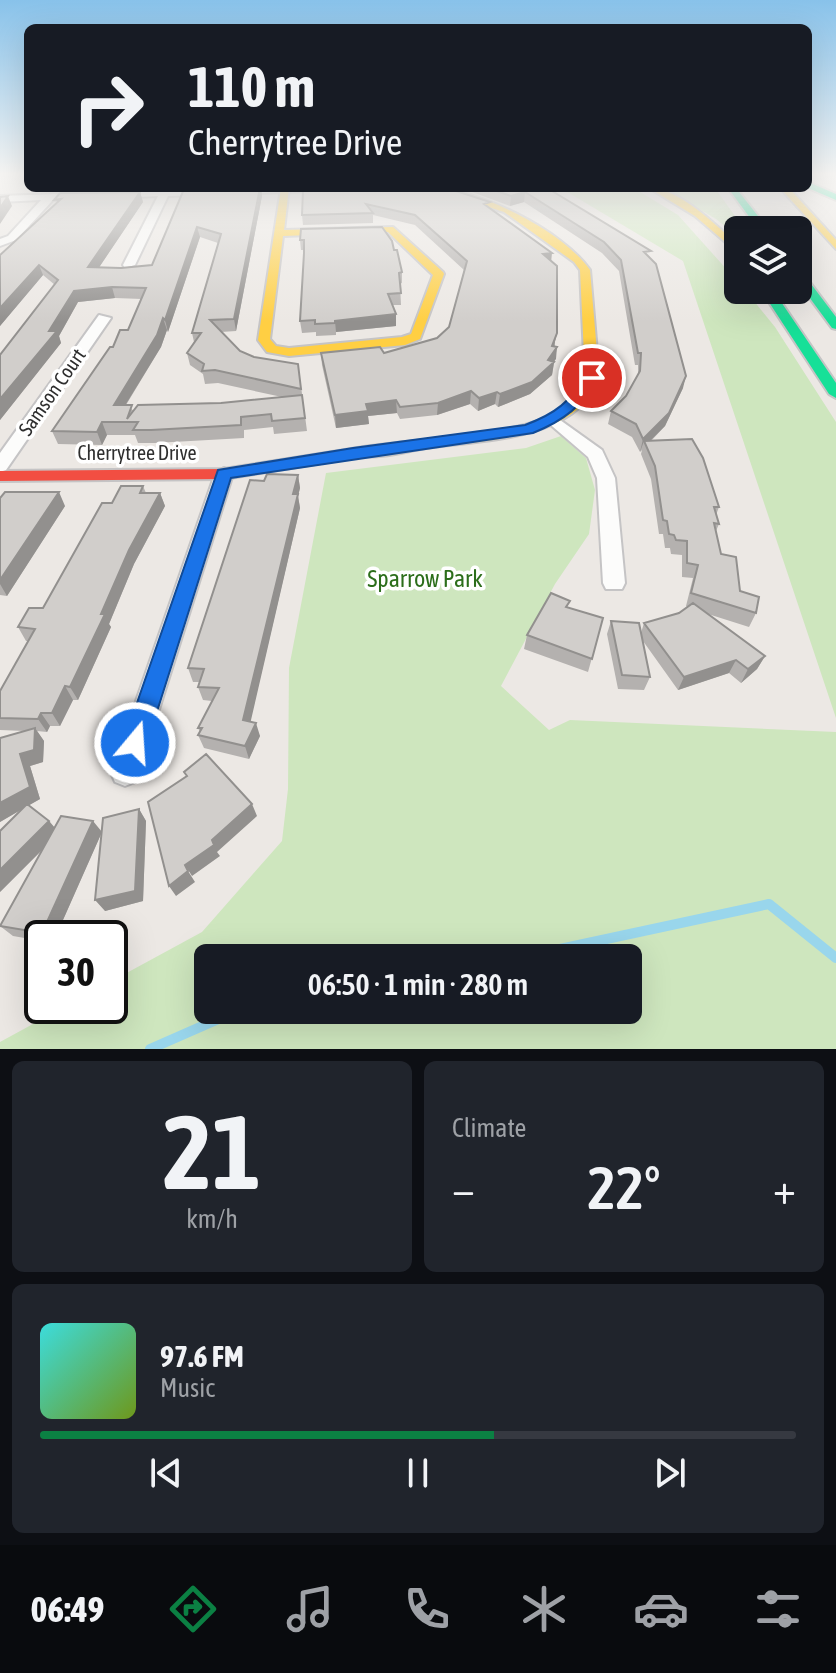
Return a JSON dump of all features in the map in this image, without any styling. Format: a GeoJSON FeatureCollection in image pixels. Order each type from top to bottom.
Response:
{"type":"FeatureCollection","features":[{"type":"Feature","properties":{"kind":"main road"},"geometry":{"type":"LineString","coordinates":[[277,233],[378,228],[397,233],[439,274],[416,336],[405,341],[289,352],[272,349],[264,340],[277,233],[279,224]]}},
{"type":"Feature","properties":{"kind":"main road","name":"Cherrytree Drive"},"geometry":{"type":"LineString","coordinates":[[0,476],[224,474],[353,453],[486,437],[528,429],[553,420],[578,401],[592,378],[585,270],[578,260],[527,224]]}},
{"type":"Feature","properties":{"kind":"main road"},"geometry":{"type":"LineString","coordinates":[[816,224],[836,246]]}},
{"type":"Feature","properties":{"kind":"main road"},"geometry":{"type":"LineString","coordinates":[[812,293],[836,325]]}},
{"type":"Feature","properties":{"kind":"main road"},"geometry":{"type":"LineString","coordinates":[[776,304],[836,394]]}},
{"type":"Feature","properties":{"kind":"street"},"geometry":{"type":"LineString","coordinates":[[0,243],[12,238],[25,224]]}},
{"type":"Feature","properties":{"kind":"street"},"geometry":{"type":"LineString","coordinates":[[129,265],[150,224]]}},
{"type":"Feature","properties":{"kind":"street","name":"Samson Court"},"geometry":{"type":"LineString","coordinates":[[0,466],[104,318]]}},
{"type":"Feature","properties":{"kind":"street"},"geometry":{"type":"LineString","coordinates":[[553,420],[596,454],[606,478],[614,583]]}},
{"type":"Feature","properties":{"kind":"street"},"geometry":{"type":"LineString","coordinates":[[125,773],[224,474]]}},
{"type":"Feature","properties":{"kind":"green space"},"geometry":{"type":"Polygon","coordinates":[[[621,224],[686,224],[724,266],[724,304],[756,304],[775,327],[836,422],[836,718],[683,261],[621,224]]]}},
{"type":"Feature","properties":{"kind":"green space","name":"Sparrow Park"},"geometry":{"type":"Polygon","coordinates":[[[561,436],[586,458],[595,490],[589,534],[555,584],[501,686],[549,730],[570,720],[836,732],[836,1049],[0,1049],[0,1042],[33,1024],[128,1024],[128,972],[202,932],[282,841],[288,789],[289,668],[326,473],[526,448],[561,436]]]}},
{"type":"Feature","properties":{"kind":"building"},"geometry":{"type":"Polygon","coordinates":[[[34,224],[118,224],[88,267],[152,265],[169,224],[253,224],[234,319],[210,320],[240,351],[254,357],[298,364],[301,389],[215,370],[202,371],[204,364],[187,353],[201,333],[192,333],[221,234],[197,227],[165,320],[163,318],[157,335],[114,405],[132,405],[127,419],[138,405],[221,403],[302,395],[305,418],[272,421],[271,414],[241,417],[241,425],[151,430],[133,430],[138,422],[102,422],[97,432],[52,431],[110,347],[113,347],[120,330],[128,330],[146,288],[112,287],[74,291],[49,331],[57,331],[0,399],[0,355],[58,280],[39,265],[0,308],[0,255],[34,224]]]}},
{"type":"Feature","properties":{"kind":"building"},"geometry":{"type":"Polygon","coordinates":[[[425,224],[512,224],[552,253],[543,254],[557,266],[557,333],[552,346],[557,347],[548,360],[554,362],[532,382],[500,394],[497,392],[479,398],[471,391],[438,403],[400,407],[396,400],[366,404],[368,411],[335,415],[321,353],[380,347],[384,353],[437,338],[449,327],[467,261],[425,224]]]}},
{"type":"Feature","properties":{"kind":"building"},"geometry":{"type":"Polygon","coordinates":[[[575,224],[606,224],[651,251],[644,252],[656,264],[686,376],[669,413],[643,439],[636,424],[611,411],[626,396],[640,371],[641,353],[638,353],[621,260],[604,242],[575,224]]]}},
{"type":"Feature","properties":{"kind":"building"},"geometry":{"type":"Polygon","coordinates":[[[382,227],[394,250],[397,250],[402,272],[399,273],[401,293],[388,294],[396,314],[335,323],[300,321],[304,253],[301,229],[382,227]]]}},
{"type":"Feature","properties":{"kind":"building"},"geometry":{"type":"Polygon","coordinates":[[[692,439],[703,458],[719,507],[714,507],[719,524],[714,523],[721,554],[736,557],[740,591],[759,597],[756,613],[691,593],[698,565],[687,563],[687,541],[676,540],[674,535],[669,534],[667,521],[663,520],[655,466],[644,441],[692,439]]]}},
{"type":"Feature","properties":{"kind":"building"},"geometry":{"type":"Polygon","coordinates":[[[267,474],[298,475],[293,494],[298,494],[243,720],[256,723],[245,746],[198,735],[202,728],[198,728],[219,688],[198,687],[204,669],[188,668],[250,480],[264,481],[267,474]]]}},
{"type":"Feature","properties":{"kind":"building"},"geometry":{"type":"Polygon","coordinates":[[[121,486],[143,486],[140,493],[160,493],[129,550],[101,614],[105,614],[70,687],[65,686],[52,713],[41,713],[38,719],[0,718],[0,691],[35,629],[18,627],[29,608],[43,608],[102,503],[112,503],[121,486]]]}},
{"type":"Feature","properties":{"kind":"building"},"geometry":{"type":"Polygon","coordinates":[[[5,492],[59,492],[0,580],[0,498],[5,492]]]}},
{"type":"Feature","properties":{"kind":"building"},"geometry":{"type":"Polygon","coordinates":[[[551,593],[570,601],[566,607],[603,618],[592,659],[527,635],[551,593]]]}},
{"type":"Feature","properties":{"kind":"building"},"geometry":{"type":"Polygon","coordinates":[[[693,603],[765,656],[748,669],[736,660],[684,677],[644,623],[679,613],[693,603]]]}},
{"type":"Feature","properties":{"kind":"building"},"geometry":{"type":"Polygon","coordinates":[[[611,621],[639,623],[650,677],[622,675],[611,621]]]}},
{"type":"Feature","properties":{"kind":"building"},"geometry":{"type":"Polygon","coordinates":[[[35,728],[34,750],[20,754],[30,787],[0,803],[0,738],[35,728]]]}},
{"type":"Feature","properties":{"kind":"building"},"geometry":{"type":"Polygon","coordinates":[[[206,754],[252,804],[212,840],[214,845],[185,865],[188,871],[169,886],[148,802],[187,776],[184,772],[206,754]]]}},
{"type":"Feature","properties":{"kind":"building"},"geometry":{"type":"Polygon","coordinates":[[[27,804],[49,821],[0,870],[0,831],[27,804]]]}},
{"type":"Feature","properties":{"kind":"building"},"geometry":{"type":"Polygon","coordinates":[[[139,809],[135,891],[95,900],[103,818],[139,809]]]}},
{"type":"Feature","properties":{"kind":"building"},"geometry":{"type":"Polygon","coordinates":[[[61,816],[93,821],[48,920],[24,920],[24,930],[0,926],[61,816]]]}},
{"type":"Feature","properties":{"kind":"waterway"},"geometry":{"type":"LineString","coordinates":[[583,944],[769,904],[836,958]]}},
{"type":"Feature","properties":{"kind":"waterway"},"geometry":{"type":"LineString","coordinates":[[150,1049],[207,1024]]}},
{"type":"Feature","properties":{"kind":"traffic: fast"},"geometry":{"type":"LineString","coordinates":[[812,293],[836,325]]}},
{"type":"Feature","properties":{"kind":"traffic: fast"},"geometry":{"type":"LineString","coordinates":[[776,304],[836,394]]}},
{"type":"Feature","properties":{"kind":"traffic: slow"},"geometry":{"type":"LineString","coordinates":[[279,233],[280,224]]}},
{"type":"Feature","properties":{"kind":"traffic: slow"},"geometry":{"type":"LineString","coordinates":[[364,452],[528,429],[567,410],[584,395],[593,365],[585,270],[578,260],[527,224]]}},
{"type":"Feature","properties":{"kind":"traffic: slow"},"geometry":{"type":"LineString","coordinates":[[709,224],[724,237]]}},
{"type":"Feature","properties":{"kind":"traffic: slow"},"geometry":{"type":"LineString","coordinates":[[816,224],[836,246]]}},
{"type":"Feature","properties":{"kind":"traffic: slow"},"geometry":{"type":"LineString","coordinates":[[390,229],[439,274],[416,336],[405,341],[289,352],[272,349],[264,340],[279,233],[390,229]]}},
{"type":"Feature","properties":{"kind":"traffic: jam"},"geometry":{"type":"LineString","coordinates":[[0,476],[224,474],[364,452]]}},
{"type":"Feature","properties":{"kind":"route"},"geometry":{"type":"LineString","coordinates":[[135,743],[224,474],[528,429],[553,420],[578,401],[592,378]]}}]}
